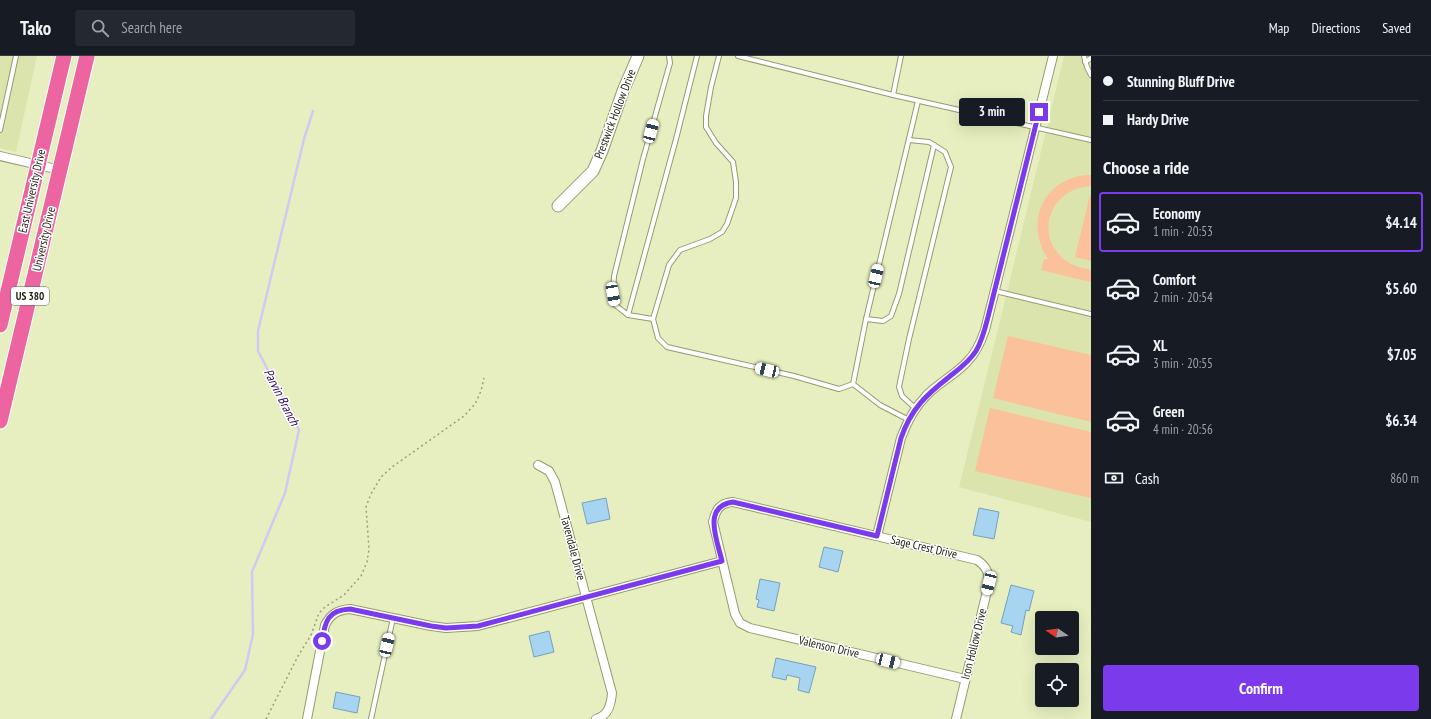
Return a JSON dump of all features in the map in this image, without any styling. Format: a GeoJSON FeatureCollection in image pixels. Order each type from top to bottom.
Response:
{"type":"FeatureCollection","features":[{"type":"Feature","properties":{"kind":"highway","name":"East University Drive"},"geometry":{"type":"LineString","coordinates":[[0,325],[64,56]]}},
{"type":"Feature","properties":{"kind":"highway","name":"University Drive"},"geometry":{"type":"LineString","coordinates":[[0,422],[87,56]]}},
{"type":"Feature","properties":{"kind":"street","name":"Prestwick Hollow Drive"},"geometry":{"type":"LineString","coordinates":[[558,206],[593,171],[602,151],[623,91],[638,56]]}},
{"type":"Feature","properties":{"kind":"street"},"geometry":{"type":"LineString","coordinates":[[877,536],[901,438],[909,420],[928,394],[967,363],[975,352],[985,330],[1053,56]]}},
{"type":"Feature","properties":{"kind":"street"},"geometry":{"type":"LineString","coordinates":[[0,156],[60,170]]}},
{"type":"Feature","properties":{"kind":"street","name":"Tavendale Drive"},"geometry":{"type":"LineString","coordinates":[[538,465],[549,471],[555,482],[612,693],[609,708],[605,715],[596,719]]}},
{"type":"Feature","properties":{"kind":"street","name":"Sage Crest Drive"},"geometry":{"type":"LineString","coordinates":[[722,561],[713,522],[715,513],[719,506],[725,503],[733,502],[977,560],[986,569]]}},
{"type":"Feature","properties":{"kind":"street"},"geometry":{"type":"LineString","coordinates":[[307,719],[325,625],[334,612],[342,609],[350,609],[446,628],[478,626],[722,561]]}},
{"type":"Feature","properties":{"kind":"street","name":"Valenson Drive"},"geometry":{"type":"LineString","coordinates":[[722,561],[735,614],[740,623],[750,628],[965,679]]}},
{"type":"Feature","properties":{"kind":"street","name":"Iron Hollow Drive"},"geometry":{"type":"LineString","coordinates":[[956,719],[989,583],[989,575],[986,569]]}},
{"type":"Feature","properties":{"kind":"lane"},"geometry":{"type":"LineString","coordinates":[[0,130],[16,56]]}},
{"type":"Feature","properties":{"kind":"lane"},"geometry":{"type":"LineString","coordinates":[[653,319],[628,315],[614,304],[614,276],[643,159],[670,63],[669,56]]}},
{"type":"Feature","properties":{"kind":"lane"},"geometry":{"type":"LineString","coordinates":[[628,315],[697,56]]}},
{"type":"Feature","properties":{"kind":"lane"},"geometry":{"type":"LineString","coordinates":[[719,56],[711,87],[706,116],[706,127],[716,143],[732,162],[736,182],[736,198],[727,224],[722,232],[710,239],[680,250],[669,265],[653,319],[658,338],[667,347],[794,376],[839,389],[852,384]]}},
{"type":"Feature","properties":{"kind":"lane"},"geometry":{"type":"LineString","coordinates":[[738,56],[918,101],[1091,140]]}},
{"type":"Feature","properties":{"kind":"lane"},"geometry":{"type":"LineString","coordinates":[[893,95],[901,56]]}},
{"type":"Feature","properties":{"kind":"lane"},"geometry":{"type":"LineString","coordinates":[[1084,56],[1085,62],[1091,74]]}},
{"type":"Feature","properties":{"kind":"lane"},"geometry":{"type":"LineString","coordinates":[[1085,62],[1091,58]]}},
{"type":"Feature","properties":{"kind":"lane"},"geometry":{"type":"LineString","coordinates":[[852,384],[918,101]]}},
{"type":"Feature","properties":{"kind":"lane"},"geometry":{"type":"LineString","coordinates":[[909,140],[930,142],[945,152],[951,167],[909,339],[899,387],[902,396],[916,409]]}},
{"type":"Feature","properties":{"kind":"lane"},"geometry":{"type":"LineString","coordinates":[[866,319],[883,321],[891,316],[898,294],[934,145]]}},
{"type":"Feature","properties":{"kind":"lane"},"geometry":{"type":"LineString","coordinates":[[995,291],[1091,314]]}},
{"type":"Feature","properties":{"kind":"lane"},"geometry":{"type":"LineString","coordinates":[[852,384],[880,405],[909,420]]}},
{"type":"Feature","properties":{"kind":"lane"},"geometry":{"type":"LineString","coordinates":[[371,719],[393,618]]}},
{"type":"Feature","properties":{"kind":"path"},"geometry":{"type":"LineString","coordinates":[[266,719],[298,656],[311,635],[319,613],[325,607],[344,595],[361,576],[367,562],[369,549],[366,508],[371,494],[381,477],[392,467],[464,416],[475,404],[481,391],[484,378]]}},
{"type":"Feature","properties":{"kind":"shaded area"},"geometry":{"type":"Polygon","coordinates":[[[0,56],[37,56],[16,152],[0,148],[0,56]]]}},
{"type":"Feature","properties":{"kind":"shaded area"},"geometry":{"type":"Polygon","coordinates":[[[1064,56],[1091,56],[1091,522],[959,487],[1064,56]]]}},
{"type":"Feature","properties":{"kind":"shaded area"},"geometry":{"type":"Polygon","coordinates":[[[1091,175],[1091,186],[1076,189],[1065,195],[1056,205],[1050,216],[1048,228],[1050,240],[1057,252],[1071,264],[1091,270],[1091,282],[1041,270],[1044,259],[1048,259],[1041,245],[1038,230],[1038,216],[1043,203],[1051,192],[1061,183],[1075,177],[1091,175]]]}},
{"type":"Feature","properties":{"kind":"shaded area"},"geometry":{"type":"Polygon","coordinates":[[[1091,195],[1091,261],[1075,257],[1091,195]]]}},
{"type":"Feature","properties":{"kind":"shaded area"},"geometry":{"type":"Polygon","coordinates":[[[1008,336],[1091,355],[1091,422],[993,398],[1008,336]]]}},
{"type":"Feature","properties":{"kind":"shaded area"},"geometry":{"type":"Polygon","coordinates":[[[990,408],[1091,432],[1091,498],[975,471],[990,408]]]}},
{"type":"Feature","properties":{"kind":"building"},"geometry":{"type":"Polygon","coordinates":[[[606,498],[610,519],[587,524],[582,503],[606,498]]]}},
{"type":"Feature","properties":{"kind":"building"},"geometry":{"type":"Polygon","coordinates":[[[979,508],[999,512],[994,539],[973,535],[979,508]]]}},
{"type":"Feature","properties":{"kind":"building"},"geometry":{"type":"Polygon","coordinates":[[[824,547],[843,551],[838,572],[819,567],[824,547]]]}},
{"type":"Feature","properties":{"kind":"building"},"geometry":{"type":"Polygon","coordinates":[[[760,579],[780,583],[774,611],[757,607],[759,600],[756,599],[760,579]]]}},
{"type":"Feature","properties":{"kind":"building"},"geometry":{"type":"Polygon","coordinates":[[[1011,585],[1034,591],[1029,611],[1026,610],[1021,635],[1011,632],[1013,626],[1001,623],[1011,585]]]}},
{"type":"Feature","properties":{"kind":"building"},"geometry":{"type":"Polygon","coordinates":[[[549,631],[554,652],[534,657],[529,636],[549,631]]]}},
{"type":"Feature","properties":{"kind":"building"},"geometry":{"type":"Polygon","coordinates":[[[776,658],[816,667],[809,693],[798,690],[800,678],[787,675],[786,680],[772,677],[776,658]]]}},
{"type":"Feature","properties":{"kind":"building"},"geometry":{"type":"Polygon","coordinates":[[[336,692],[360,697],[357,713],[333,708],[336,692]]]}},
{"type":"Feature","properties":{"kind":"waterway","name":"Parvin Branch"},"geometry":{"type":"LineString","coordinates":[[211,719],[245,670],[253,634],[252,572],[285,493],[299,430],[258,351],[258,331],[304,139],[313,111]]}},
{"type":"Feature","properties":{"kind":"route"},"geometry":{"type":"LineString","coordinates":[[322,641],[325,625],[329,618],[334,612],[342,609],[350,609],[404,621],[446,628],[478,626],[722,561],[713,522],[715,513],[719,506],[725,503],[733,502],[877,536],[901,438],[911,416],[928,394],[967,363],[975,352],[985,330],[1039,112]]}}]}
